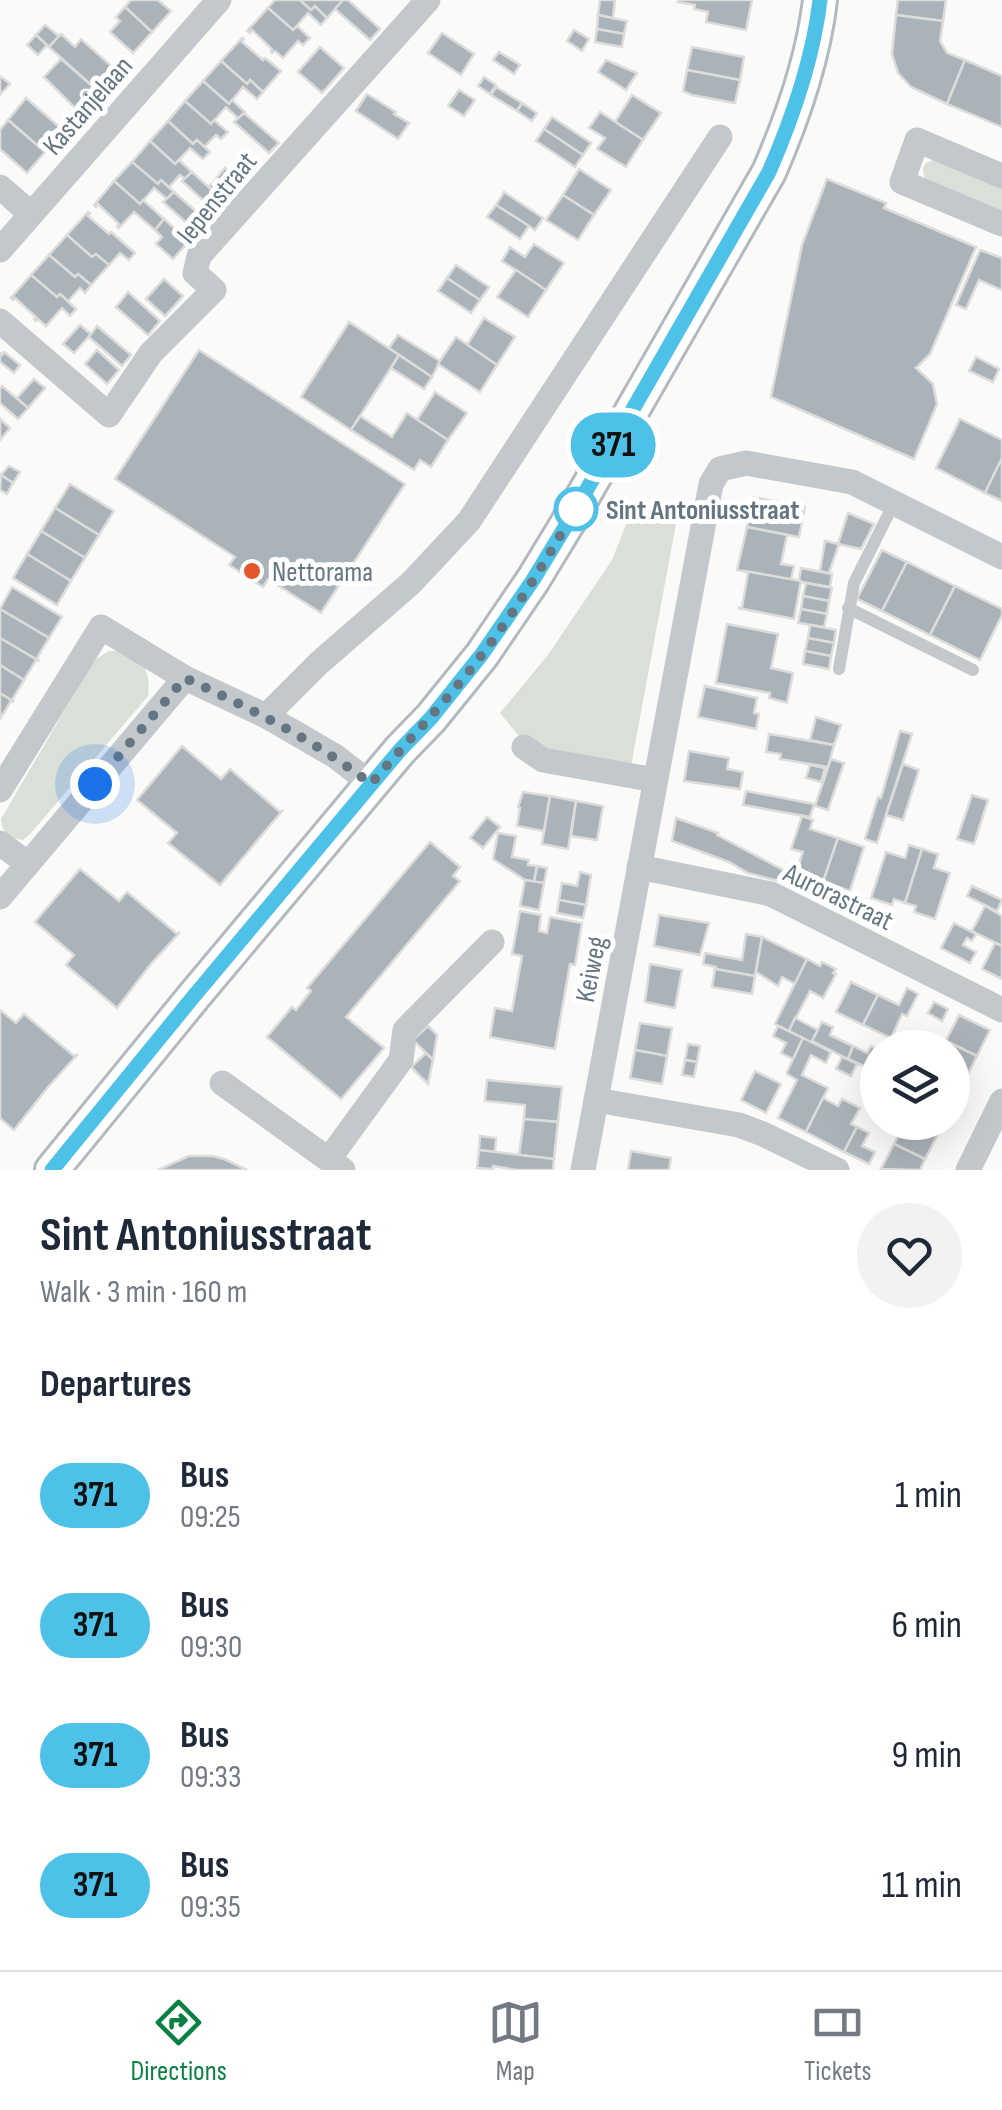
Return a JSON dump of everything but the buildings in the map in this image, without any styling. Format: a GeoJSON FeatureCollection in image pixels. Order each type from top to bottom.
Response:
{"type":"FeatureCollection","features":[{"type":"Feature","properties":{"kind":"main road"},"geometry":{"type":"LineString","coordinates":[[52,1170],[371,784],[431,718],[533,580],[769,172],[790,124],[820,0]]}},
{"type":"Feature","properties":{"kind":"street","name":"Kastanjelaan"},"geometry":{"type":"LineString","coordinates":[[0,250],[218,0]]}},
{"type":"Feature","properties":{"kind":"street","name":"Iepenstraat"},"geometry":{"type":"LineString","coordinates":[[0,321],[109,415],[151,353],[214,290],[195,273],[199,256],[428,0]]}},
{"type":"Feature","properties":{"kind":"street"},"geometry":{"type":"LineString","coordinates":[[266,716],[318,662],[411,583],[469,521],[720,137]]}},
{"type":"Feature","properties":{"kind":"street"},"geometry":{"type":"LineString","coordinates":[[1002,176],[917,140],[902,182],[1002,224]]}},
{"type":"Feature","properties":{"kind":"street"},"geometry":{"type":"LineString","coordinates":[[0,187],[31,214]]}},
{"type":"Feature","properties":{"kind":"street","name":"Keiweg"},"geometry":{"type":"LineString","coordinates":[[583,1170],[711,484],[720,469],[746,463],[852,482],[894,503]]}},
{"type":"Feature","properties":{"kind":"street"},"geometry":{"type":"LineString","coordinates":[[894,503],[1002,557]]}},
{"type":"Feature","properties":{"kind":"street"},"geometry":{"type":"LineString","coordinates":[[0,790],[101,626],[185,678],[266,716],[335,756],[371,784]]}},
{"type":"Feature","properties":{"kind":"street"},"geometry":{"type":"LineString","coordinates":[[0,897],[185,678]]}},
{"type":"Feature","properties":{"kind":"street"},"geometry":{"type":"LineString","coordinates":[[524,747],[544,760],[656,780]]}},
{"type":"Feature","properties":{"kind":"street"},"geometry":{"type":"LineString","coordinates":[[0,843],[28,864]]}},
{"type":"Feature","properties":{"kind":"street","name":"Aurorastraat"},"geometry":{"type":"LineString","coordinates":[[639,867],[771,894],[1002,1010]]}},
{"type":"Feature","properties":{"kind":"street"},"geometry":{"type":"LineString","coordinates":[[222,1083],[336,1165],[401,1060],[405,1030],[492,942]]}},
{"type":"Feature","properties":{"kind":"street"},"geometry":{"type":"LineString","coordinates":[[596,1100],[738,1126],[837,1170]]}},
{"type":"Feature","properties":{"kind":"street"},"geometry":{"type":"LineString","coordinates":[[968,1170],[1002,1101]]}},
{"type":"Feature","properties":{"kind":"lane"},"geometry":{"type":"LineString","coordinates":[[839,669],[854,584],[894,503]]}},
{"type":"Feature","properties":{"kind":"lane"},"geometry":{"type":"LineString","coordinates":[[848,608],[973,670]]}},
{"type":"Feature","properties":{"kind":"shaded area"},"geometry":{"type":"Polygon","coordinates":[[[937,158],[1002,186],[1002,212],[924,177],[926,163],[937,158]]]}},
{"type":"Feature","properties":{"kind":"shaded area"},"geometry":{"type":"Polygon","coordinates":[[[635,502],[678,513],[631,766],[530,750],[500,713],[548,655],[612,560],[635,502]]]}},
{"type":"Feature","properties":{"kind":"shaded area"},"geometry":{"type":"Polygon","coordinates":[[[109,651],[128,654],[141,662],[148,677],[148,696],[31,833],[23,840],[10,836],[1,819],[94,660],[109,651]]]}},
{"type":"Feature","properties":{"kind":"bus line","name":"371"},"geometry":{"type":"LineString","coordinates":[[52,1170],[320,844],[431,718],[533,580],[769,172],[790,124],[820,0]]}},
{"type":"Feature","properties":{"kind":"place","name":"Sint Antoniusstraat"},"geometry":{"type":"Point","coordinates":[576,509]}},
{"type":"Feature","properties":{"kind":"place","name":"Nettorama"},"geometry":{"type":"Point","coordinates":[252,571]}},
{"type":"Feature","properties":{"kind":"route"},"geometry":{"type":"LineString","coordinates":[[95,784],[185,678],[266,716],[335,756],[371,784],[482,654],[533,580],[584,494],[576,509]]}}]}
